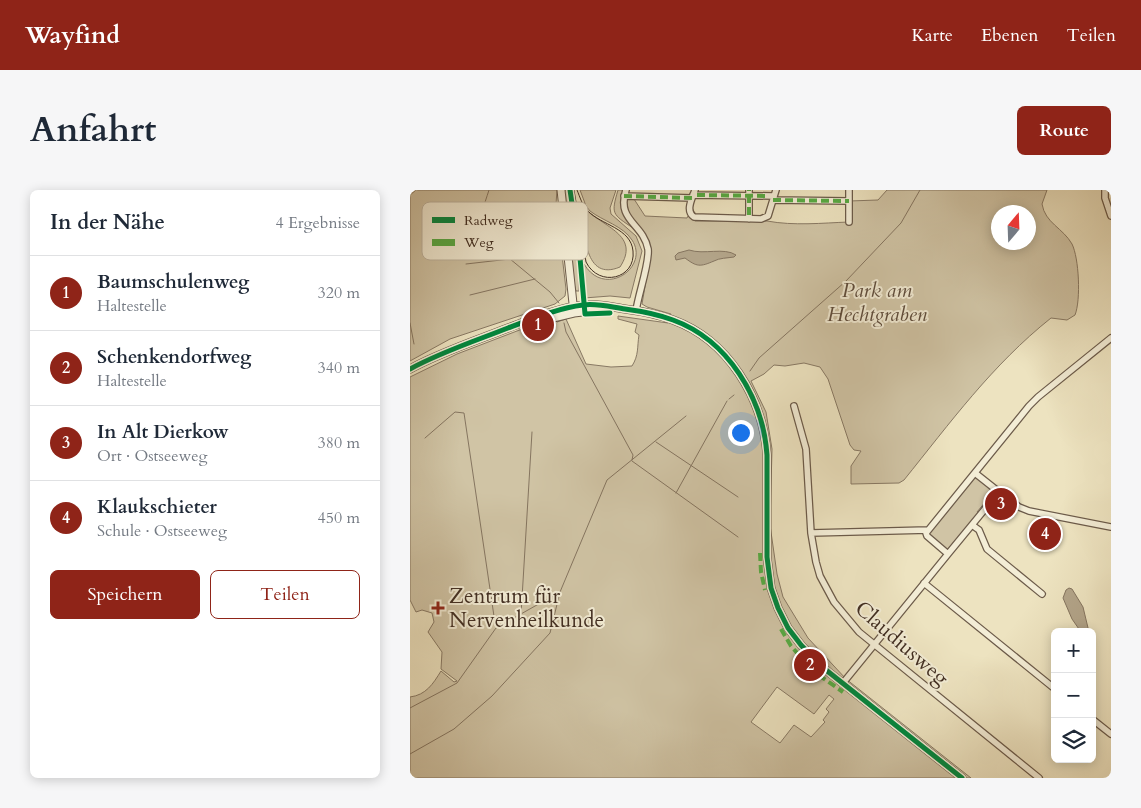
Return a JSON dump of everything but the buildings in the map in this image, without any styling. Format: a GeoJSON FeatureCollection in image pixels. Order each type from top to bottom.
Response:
{"type":"FeatureCollection","features":[{"type":"Feature","properties":{"kind":"street"},"geometry":{"type":"LineString","coordinates":[[849,222],[850,190]]}},
{"type":"Feature","properties":{"kind":"street"},"geometry":{"type":"LineString","coordinates":[[1105,190],[1105,198],[1111,216]]}},
{"type":"Feature","properties":{"kind":"street"},"geometry":{"type":"LineString","coordinates":[[636,311],[648,260],[648,249],[644,238],[625,214],[623,207],[625,193],[749,193],[849,202]]}},
{"type":"Feature","properties":{"kind":"street"},"geometry":{"type":"LineString","coordinates":[[749,193],[749,219]]}},
{"type":"Feature","properties":{"kind":"street"},"geometry":{"type":"LineString","coordinates":[[694,194],[689,213],[694,217],[749,219],[765,218],[769,213],[774,196]]}},
{"type":"Feature","properties":{"kind":"street"},"geometry":{"type":"LineString","coordinates":[[569,260],[574,310]]}},
{"type":"Feature","properties":{"kind":"street"},"geometry":{"type":"LineString","coordinates":[[410,370],[443,353],[516,325],[542,321],[574,310],[600,310],[609,307],[636,311],[672,320],[703,337],[725,356],[738,371],[749,390],[760,416],[766,440],[768,574],[778,608],[795,638],[819,664],[962,778]]}},
{"type":"Feature","properties":{"kind":"street"},"geometry":{"type":"LineString","coordinates":[[948,554],[927,536],[928,530],[1038,397],[1111,338]]}},
{"type":"Feature","properties":{"kind":"street","name":"Claudiusweg"},"geometry":{"type":"LineString","coordinates":[[794,406],[806,449],[812,548],[818,569],[834,602],[846,619],[874,645],[1039,778]]}},
{"type":"Feature","properties":{"kind":"street"},"geometry":{"type":"LineString","coordinates":[[975,473],[1019,507],[1029,511],[1111,527]]}},
{"type":"Feature","properties":{"kind":"street"},"geometry":{"type":"LineString","coordinates":[[843,683],[999,492]]}},
{"type":"Feature","properties":{"kind":"street"},"geometry":{"type":"LineString","coordinates":[[972,524],[979,530],[987,549],[1042,594]]}},
{"type":"Feature","properties":{"kind":"street"},"geometry":{"type":"LineString","coordinates":[[811,533],[928,530]]}},
{"type":"Feature","properties":{"kind":"street"},"geometry":{"type":"LineString","coordinates":[[924,583],[1051,686]]}},
{"type":"Feature","properties":{"kind":"street"},"geometry":{"type":"LineString","coordinates":[[1096,722],[1111,734]]}},
{"type":"Feature","properties":{"kind":"green space"},"geometry":{"type":"Polygon","coordinates":[[[410,190],[557,190],[556,202],[422,202],[422,260],[563,260],[566,289],[565,296],[555,304],[450,339],[410,361],[410,190]]]}},
{"type":"Feature","properties":{"kind":"green space"},"geometry":{"type":"Polygon","coordinates":[[[564,190],[569,190],[571,202],[565,202],[564,190]]]}},
{"type":"Feature","properties":{"kind":"green space"},"geometry":{"type":"Polygon","coordinates":[[[580,190],[616,190],[610,208],[611,214],[636,236],[642,251],[630,298],[610,296],[584,298],[582,264],[593,274],[603,279],[613,279],[623,275],[630,269],[635,260],[636,250],[628,235],[618,227],[595,215],[588,208],[588,202],[584,202],[580,190]]]}},
{"type":"Feature","properties":{"kind":"green space"},"geometry":{"type":"Polygon","coordinates":[[[618,190],[624,190],[623,210],[633,228],[621,220],[615,213],[614,204],[618,190]]]}},
{"type":"Feature","properties":{"kind":"green space","name":"Park am Hechtgraben"},"geometry":{"type":"Polygon","coordinates":[[[887,190],[1047,190],[1042,204],[1044,211],[1050,221],[1072,244],[1076,259],[1079,290],[1075,315],[1067,320],[1051,318],[1010,355],[955,416],[904,480],[899,483],[851,484],[851,466],[861,451],[854,450],[850,445],[828,379],[820,367],[804,363],[785,366],[774,365],[764,374],[751,381],[766,412],[772,449],[770,525],[777,574],[783,597],[808,638],[846,679],[971,778],[410,778],[410,697],[425,691],[441,671],[454,682],[457,681],[441,669],[442,652],[428,632],[434,622],[432,613],[422,610],[416,612],[410,600],[410,377],[457,354],[530,326],[543,327],[544,324],[566,319],[586,364],[611,367],[632,366],[636,358],[639,335],[635,332],[637,324],[618,319],[618,316],[668,323],[671,314],[642,304],[650,249],[628,215],[626,199],[634,199],[645,216],[687,218],[688,216],[695,221],[767,221],[798,224],[849,222],[849,201],[878,200],[887,190]],[[804,644],[799,648],[806,658],[804,661],[814,671],[816,669],[826,673],[830,670],[817,652],[812,651],[804,644]],[[777,687],[751,722],[780,743],[794,725],[811,737],[825,722],[823,720],[829,712],[826,709],[834,699],[829,695],[814,714],[777,687]]]}},
{"type":"Feature","properties":{"kind":"green space"},"geometry":{"type":"Polygon","coordinates":[[[588,212],[617,233],[623,239],[626,247],[625,256],[620,267],[608,270],[599,268],[588,253],[588,212]]]}},
{"type":"Feature","properties":{"kind":"green space"},"geometry":{"type":"Polygon","coordinates":[[[571,260],[578,260],[579,291],[576,291],[571,260]]]}},
{"type":"Feature","properties":{"kind":"green space"},"geometry":{"type":"Polygon","coordinates":[[[975,476],[995,490],[947,550],[929,536],[929,533],[975,476]]]}},
{"type":"Feature","properties":{"kind":"shaded area"},"geometry":{"type":"Polygon","coordinates":[[[689,250],[701,252],[720,251],[736,255],[702,265],[693,263],[685,258],[676,260],[675,256],[678,253],[689,250]]]}},
{"type":"Feature","properties":{"kind":"shaded area"},"geometry":{"type":"Polygon","coordinates":[[[1072,589],[1083,607],[1088,628],[1078,628],[1072,619],[1063,598],[1066,590],[1072,589]]]}},
{"type":"Feature","properties":{"kind":"waterway"},"geometry":{"type":"LineString","coordinates":[[410,195],[416,190]]}},
{"type":"Feature","properties":{"kind":"waterway"},"geometry":{"type":"LineString","coordinates":[[485,202],[489,190]]}},
{"type":"Feature","properties":{"kind":"waterway"},"geometry":{"type":"LineString","coordinates":[[750,371],[759,358],[846,281],[901,223],[920,190]]}},
{"type":"Feature","properties":{"kind":"waterway"},"geometry":{"type":"LineString","coordinates":[[466,264],[501,260]]}},
{"type":"Feature","properties":{"kind":"waterway"},"geometry":{"type":"LineString","coordinates":[[511,260],[550,292],[559,303]]}},
{"type":"Feature","properties":{"kind":"waterway"},"geometry":{"type":"LineString","coordinates":[[470,295],[535,279]]}},
{"type":"Feature","properties":{"kind":"waterway"},"geometry":{"type":"LineString","coordinates":[[410,323],[414,344]]}},
{"type":"Feature","properties":{"kind":"waterway"},"geometry":{"type":"LineString","coordinates":[[564,323],[566,332],[633,455],[632,460]]}},
{"type":"Feature","properties":{"kind":"waterway"},"geometry":{"type":"LineString","coordinates":[[729,399],[734,395]]}},
{"type":"Feature","properties":{"kind":"waterway"},"geometry":{"type":"LineString","coordinates":[[676,493],[727,401]]}},
{"type":"Feature","properties":{"kind":"waterway"},"geometry":{"type":"LineString","coordinates":[[425,438],[455,412],[464,413],[495,623]]}},
{"type":"Feature","properties":{"kind":"waterway"},"geometry":{"type":"LineString","coordinates":[[410,754],[454,729],[492,696],[550,633],[560,592],[607,480],[686,416]]}},
{"type":"Feature","properties":{"kind":"waterway"},"geometry":{"type":"LineString","coordinates":[[521,615],[532,432]]}},
{"type":"Feature","properties":{"kind":"waterway"},"geometry":{"type":"LineString","coordinates":[[656,442],[738,497]]}},
{"type":"Feature","properties":{"kind":"waterway"},"geometry":{"type":"LineString","coordinates":[[632,461],[738,537]]}},
{"type":"Feature","properties":{"kind":"waterway"},"geometry":{"type":"LineString","coordinates":[[410,708],[457,683],[496,628],[560,592]]}},
{"type":"Feature","properties":{"kind":"tram line"},"geometry":{"type":"LineString","coordinates":[[574,190],[576,202]]}},
{"type":"Feature","properties":{"kind":"tram line"},"geometry":{"type":"LineString","coordinates":[[577,190],[582,202]]}},
{"type":"Feature","properties":{"kind":"tram line"},"geometry":{"type":"LineString","coordinates":[[586,260],[592,270],[599,275],[616,277],[623,274],[629,268],[633,251],[627,237],[588,211]]}},
{"type":"Feature","properties":{"kind":"marked path"},"geometry":{"type":"LineString","coordinates":[[749,190],[749,215]]}},
{"type":"Feature","properties":{"kind":"marked path"},"geometry":{"type":"LineString","coordinates":[[697,195],[769,196]]}},
{"type":"Feature","properties":{"kind":"marked path"},"geometry":{"type":"LineString","coordinates":[[624,196],[692,198]]}},
{"type":"Feature","properties":{"kind":"marked path"},"geometry":{"type":"LineString","coordinates":[[773,200],[849,201]]}},
{"type":"Feature","properties":{"kind":"marked path"},"geometry":{"type":"LineString","coordinates":[[760,553],[761,572],[765,590]]}},
{"type":"Feature","properties":{"kind":"marked path"},"geometry":{"type":"LineString","coordinates":[[781,629],[791,646],[813,671],[843,692]]}},
{"type":"Feature","properties":{"kind":"cycle path"},"geometry":{"type":"LineString","coordinates":[[570,190],[572,202]]}},
{"type":"Feature","properties":{"kind":"cycle path"},"geometry":{"type":"LineString","coordinates":[[580,260],[585,314],[610,313]]}},
{"type":"Feature","properties":{"kind":"cycle path"},"geometry":{"type":"LineString","coordinates":[[410,369],[446,352],[536,318],[574,306],[599,305],[643,312],[673,320],[693,329],[726,356],[750,393],[758,413],[767,455],[767,557],[771,588],[788,628],[821,666],[962,778]]}},
{"type":"Feature","properties":{"kind":"place","name":"Baumschulenweg"},"geometry":{"type":"Point","coordinates":[538,325]}},
{"type":"Feature","properties":{"kind":"place","name":"In Alt Dierkow"},"geometry":{"type":"Point","coordinates":[1001,504]}},
{"type":"Feature","properties":{"kind":"place","name":"Klaukschieter"},"geometry":{"type":"Point","coordinates":[1045,534]}},
{"type":"Feature","properties":{"kind":"place","name":"Zentrum für Nervenheilkunde"},"geometry":{"type":"Point","coordinates":[438,608]}},
{"type":"Feature","properties":{"kind":"place","name":"Schenkendorfweg"},"geometry":{"type":"Point","coordinates":[810,665]}}]}
